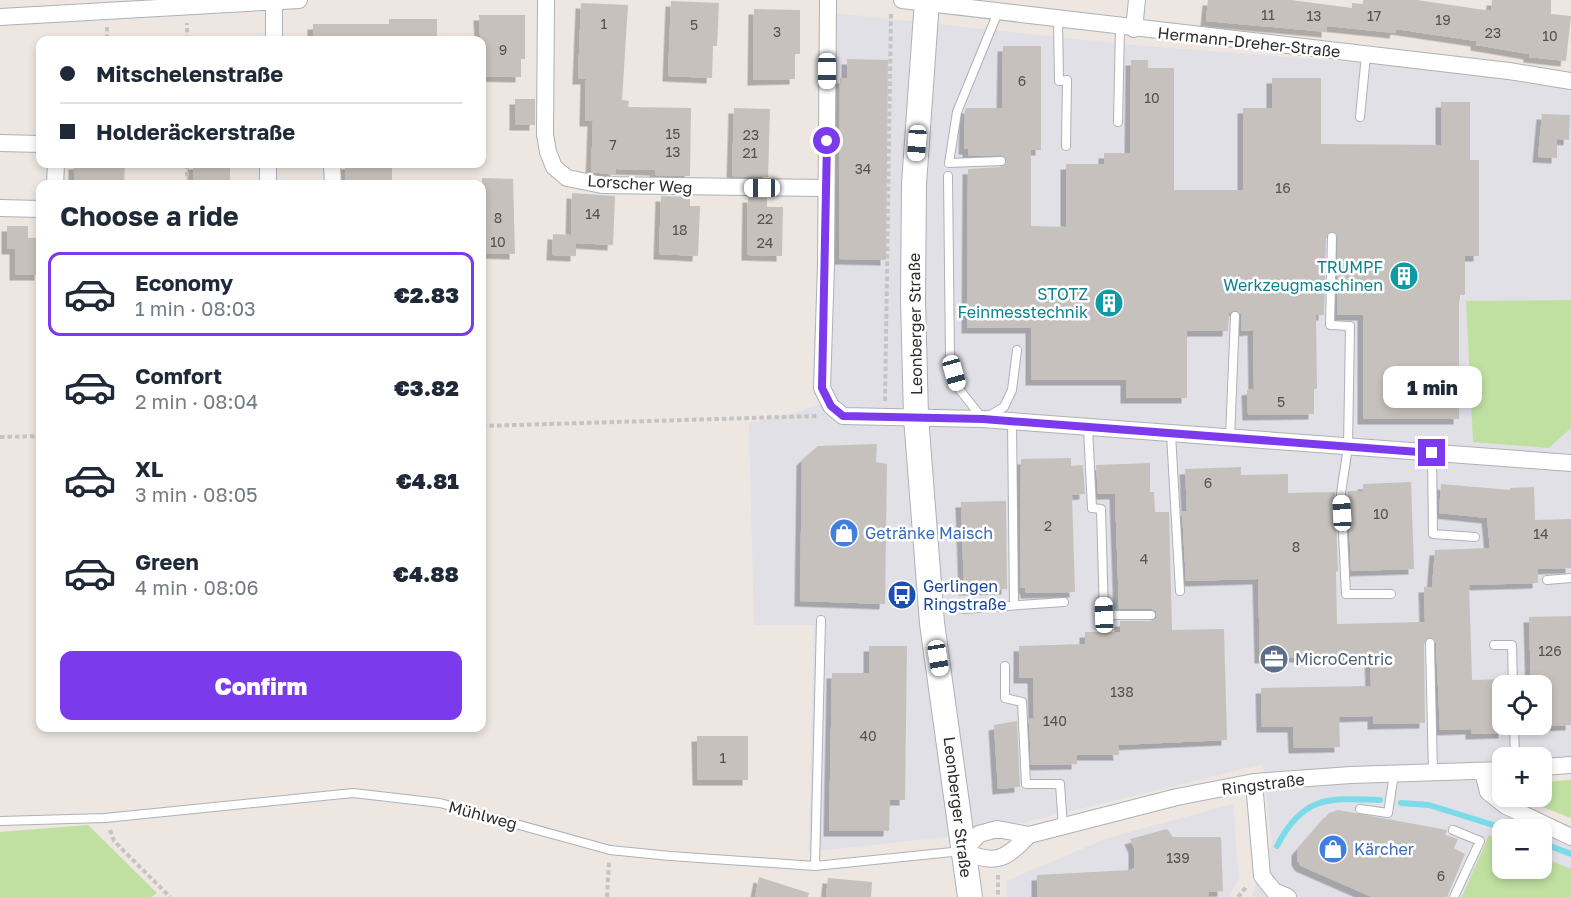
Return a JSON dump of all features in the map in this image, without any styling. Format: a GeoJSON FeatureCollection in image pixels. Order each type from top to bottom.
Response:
{"type":"FeatureCollection","features":[{"type":"Feature","properties":{"kind":"main road","name":"Leonberger Straße"},"geometry":{"type":"LineString","coordinates":[[927,2],[914,184],[913,300],[916,417],[932,623],[970,897]]}},
{"type":"Feature","properties":{"kind":"street"},"geometry":{"type":"LineString","coordinates":[[0,6],[1,0]]}},
{"type":"Feature","properties":{"kind":"street"},"geometry":{"type":"LineString","coordinates":[[0,17],[299,0]]}},
{"type":"Feature","properties":{"kind":"street","name":"Lorscher Weg"},"geometry":{"type":"LineString","coordinates":[[546,0],[544,134],[554,166],[567,178],[602,185],[826,188]]}},
{"type":"Feature","properties":{"kind":"street"},"geometry":{"type":"LineString","coordinates":[[828,0],[822,388],[831,406],[843,416],[983,419],[1571,463]]}},
{"type":"Feature","properties":{"kind":"street"},"geometry":{"type":"LineString","coordinates":[[1127,28],[1137,0]]}},
{"type":"Feature","properties":{"kind":"street"},"geometry":{"type":"LineString","coordinates":[[274,1],[274,36]]}},
{"type":"Feature","properties":{"kind":"street","name":"Hermann-Dreher-Straße"},"geometry":{"type":"LineString","coordinates":[[896,6],[927,2],[1127,28],[1509,71],[1571,81]]}},
{"type":"Feature","properties":{"kind":"street"},"geometry":{"type":"LineString","coordinates":[[0,143],[36,144]]}},
{"type":"Feature","properties":{"kind":"street"},"geometry":{"type":"LineString","coordinates":[[0,208],[36,209]]}},
{"type":"Feature","properties":{"kind":"street"},"geometry":{"type":"LineString","coordinates":[[1552,766],[1571,765]]}},
{"type":"Feature","properties":{"kind":"street","name":"Ringstraße"},"geometry":{"type":"LineString","coordinates":[[1029,835],[1016,850],[998,859],[983,860],[964,851],[979,834],[997,830],[1029,835],[1177,797],[1254,782],[1492,771]]}},
{"type":"Feature","properties":{"kind":"street"},"geometry":{"type":"LineString","coordinates":[[1483,772],[1488,792],[1506,806],[1571,837]]}},
{"type":"Feature","properties":{"kind":"street"},"geometry":{"type":"LineString","coordinates":[[1254,782],[1262,876],[1274,891],[1288,897]]}},
{"type":"Feature","properties":{"kind":"lane"},"geometry":{"type":"LineString","coordinates":[[998,12],[957,112],[949,163],[1001,161]]}},
{"type":"Feature","properties":{"kind":"lane"},"geometry":{"type":"LineString","coordinates":[[1059,19],[1059,81],[1067,80],[1066,146]]}},
{"type":"Feature","properties":{"kind":"lane"},"geometry":{"type":"LineString","coordinates":[[1118,122],[1127,28]]}},
{"type":"Feature","properties":{"kind":"lane"},"geometry":{"type":"LineString","coordinates":[[1360,117],[1366,55]]}},
{"type":"Feature","properties":{"kind":"lane"},"geometry":{"type":"LineString","coordinates":[[948,176],[950,357],[959,389],[983,419],[1004,406],[1012,390],[1017,350]]}},
{"type":"Feature","properties":{"kind":"lane"},"geometry":{"type":"LineString","coordinates":[[1332,237],[1330,325],[1350,326],[1348,447],[1341,493],[1346,594],[1391,594]]}},
{"type":"Feature","properties":{"kind":"lane"},"geometry":{"type":"LineString","coordinates":[[1230,438],[1235,316]]}},
{"type":"Feature","properties":{"kind":"lane"},"geometry":{"type":"LineString","coordinates":[[1012,422],[1014,605]]}},
{"type":"Feature","properties":{"kind":"lane"},"geometry":{"type":"LineString","coordinates":[[1088,428],[1092,508],[1101,508],[1104,615],[1151,615]]}},
{"type":"Feature","properties":{"kind":"lane"},"geometry":{"type":"LineString","coordinates":[[1171,434],[1180,591]]}},
{"type":"Feature","properties":{"kind":"lane"},"geometry":{"type":"LineString","coordinates":[[1432,453],[1433,534],[1475,537]]}},
{"type":"Feature","properties":{"kind":"lane"},"geometry":{"type":"LineString","coordinates":[[1547,580],[1571,578]]}},
{"type":"Feature","properties":{"kind":"lane"},"geometry":{"type":"LineString","coordinates":[[964,609],[1064,602]]}},
{"type":"Feature","properties":{"kind":"lane"},"geometry":{"type":"LineString","coordinates":[[815,867],[821,620]]}},
{"type":"Feature","properties":{"kind":"lane"},"geometry":{"type":"LineString","coordinates":[[1430,643],[1433,773]]}},
{"type":"Feature","properties":{"kind":"lane"},"geometry":{"type":"LineString","coordinates":[[1494,645],[1512,645],[1513,675]]}},
{"type":"Feature","properties":{"kind":"lane"},"geometry":{"type":"LineString","coordinates":[[1005,666],[1005,699],[1022,702],[1026,784],[1060,784],[1063,827]]}},
{"type":"Feature","properties":{"kind":"lane"},"geometry":{"type":"LineString","coordinates":[[1360,809],[1388,813],[1394,774]]}},
{"type":"Feature","properties":{"kind":"lane","name":"Mühlweg"},"geometry":{"type":"LineString","coordinates":[[0,821],[105,818],[352,793],[417,799],[463,808],[610,850],[815,867],[964,851]]}},
{"type":"Feature","properties":{"kind":"lane"},"geometry":{"type":"LineString","coordinates":[[1454,830],[1480,841],[1454,897]]}},
{"type":"Feature","properties":{"kind":"path"},"geometry":{"type":"LineString","coordinates":[[885,417],[896,6]]}},
{"type":"Feature","properties":{"kind":"path"},"geometry":{"type":"LineString","coordinates":[[486,426],[818,416]]}},
{"type":"Feature","properties":{"kind":"path"},"geometry":{"type":"LineString","coordinates":[[0,437],[36,436]]}},
{"type":"Feature","properties":{"kind":"path"},"geometry":{"type":"LineString","coordinates":[[105,818],[114,841],[170,897]]}},
{"type":"Feature","properties":{"kind":"path"},"geometry":{"type":"LineString","coordinates":[[607,897],[610,850]]}},
{"type":"Feature","properties":{"kind":"shaded area"},"geometry":{"type":"Polygon","coordinates":[[[834,13],[1132,45],[1571,79],[1571,757],[1552,760],[1552,747],[1492,747],[1492,770],[1483,772],[1492,785],[1492,807],[1508,807],[1529,819],[1492,819],[1492,879],[1552,879],[1552,832],[1571,843],[1571,897],[1256,897],[1252,895],[1272,843],[1263,764],[981,833],[809,852],[814,625],[754,625],[749,423],[796,413],[823,402],[834,13]]]}},
{"type":"Feature","properties":{"kind":"shaded area"},"geometry":{"type":"Polygon","coordinates":[[[1233,804],[1239,880],[1228,897],[1007,897],[1006,881],[1108,838],[1233,804]]]}},
{"type":"Feature","properties":{"kind":"green space"},"geometry":{"type":"Polygon","coordinates":[[[1571,300],[1571,428],[1549,448],[1473,442],[1466,301],[1571,300]]]}},
{"type":"Feature","properties":{"kind":"green space"},"geometry":{"type":"Polygon","coordinates":[[[1571,780],[1571,818],[1543,807],[1552,807],[1552,781],[1571,780]]]}},
{"type":"Feature","properties":{"kind":"green space"},"geometry":{"type":"Polygon","coordinates":[[[88,825],[157,893],[151,897],[0,897],[0,832],[88,825]]]}},
{"type":"Feature","properties":{"kind":"green space"},"geometry":{"type":"Polygon","coordinates":[[[1489,835],[1492,836],[1492,879],[1552,879],[1552,861],[1571,869],[1571,897],[1462,897],[1489,835]]]}},
{"type":"Feature","properties":{"kind":"building"},"geometry":{"type":"Polygon","coordinates":[[[1208,0],[1291,0],[1352,8],[1352,3],[1363,4],[1363,0],[1417,0],[1491,11],[1492,0],[1551,0],[1551,14],[1571,16],[1566,61],[1529,57],[1529,54],[1476,45],[1476,41],[1396,29],[1395,33],[1327,26],[1327,32],[1206,21],[1208,0]]]}},
{"type":"Feature","properties":{"kind":"building"},"geometry":{"type":"Polygon","coordinates":[[[671,1],[719,3],[717,46],[713,46],[712,78],[668,76],[671,1]]]}},
{"type":"Feature","properties":{"kind":"building"},"geometry":{"type":"Polygon","coordinates":[[[581,3],[628,5],[622,100],[629,101],[628,107],[691,108],[690,176],[655,175],[655,170],[616,169],[616,175],[591,172],[593,121],[585,121],[586,79],[578,79],[581,3]]]}},
{"type":"Feature","properties":{"kind":"building"},"geometry":{"type":"Polygon","coordinates":[[[754,9],[800,10],[800,54],[795,54],[795,79],[753,80],[754,9]]]}},
{"type":"Feature","properties":{"kind":"building"},"geometry":{"type":"Polygon","coordinates":[[[479,15],[525,15],[525,59],[521,59],[521,77],[486,76],[486,36],[480,36],[479,15]]]}},
{"type":"Feature","properties":{"kind":"building"},"geometry":{"type":"Polygon","coordinates":[[[389,19],[437,19],[437,36],[313,36],[313,24],[389,24],[389,19]]]}},
{"type":"Feature","properties":{"kind":"building"},"geometry":{"type":"Polygon","coordinates":[[[1003,46],[1041,46],[1041,150],[1031,150],[1031,226],[1066,227],[1066,164],[1104,164],[1104,153],[1130,153],[1131,60],[1148,60],[1148,68],[1174,68],[1174,190],[1243,190],[1243,108],[1272,108],[1272,78],[1321,78],[1321,144],[1441,145],[1441,102],[1470,102],[1470,160],[1479,160],[1479,256],[1465,256],[1465,295],[1459,295],[1459,419],[1363,419],[1363,315],[1337,315],[1338,237],[1333,231],[1326,237],[1324,315],[1316,315],[1317,389],[1314,389],[1314,414],[1248,415],[1247,390],[1254,389],[1253,330],[1241,331],[1241,314],[1236,310],[1229,313],[1228,331],[1187,331],[1187,398],[1126,398],[1126,380],[1031,380],[1031,328],[967,328],[968,169],[1002,167],[1007,161],[1001,155],[968,156],[968,149],[964,149],[965,110],[966,108],[1002,108],[1003,46]]]}},
{"type":"Feature","properties":{"kind":"building"},"geometry":{"type":"Polygon","coordinates":[[[847,59],[888,60],[886,260],[839,259],[840,78],[847,78],[847,59]]]}},
{"type":"Feature","properties":{"kind":"building"},"geometry":{"type":"Polygon","coordinates":[[[515,99],[535,99],[535,125],[515,125],[515,99]]]}},
{"type":"Feature","properties":{"kind":"building"},"geometry":{"type":"Polygon","coordinates":[[[734,108],[770,109],[768,177],[732,176],[734,108]]]}},
{"type":"Feature","properties":{"kind":"building"},"geometry":{"type":"Polygon","coordinates":[[[1542,114],[1570,115],[1569,140],[1557,139],[1557,158],[1538,157],[1542,114]]]}},
{"type":"Feature","properties":{"kind":"building"},"geometry":{"type":"Polygon","coordinates":[[[74,168],[125,168],[124,180],[74,180],[74,168]]]}},
{"type":"Feature","properties":{"kind":"building"},"geometry":{"type":"Polygon","coordinates":[[[193,168],[230,168],[230,180],[193,180],[193,168]]]}},
{"type":"Feature","properties":{"kind":"building"},"geometry":{"type":"Polygon","coordinates":[[[345,168],[392,168],[392,180],[345,180],[345,168]]]}},
{"type":"Feature","properties":{"kind":"building"},"geometry":{"type":"Polygon","coordinates":[[[482,178],[513,179],[515,254],[486,253],[486,180],[482,178]]]}},
{"type":"Feature","properties":{"kind":"building"},"geometry":{"type":"Polygon","coordinates":[[[572,193],[615,196],[613,245],[576,243],[576,256],[552,255],[553,234],[571,235],[572,193]]]}},
{"type":"Feature","properties":{"kind":"building"},"geometry":{"type":"Polygon","coordinates":[[[661,196],[690,197],[690,206],[700,206],[698,256],[659,254],[661,196]]]}},
{"type":"Feature","properties":{"kind":"building"},"geometry":{"type":"Polygon","coordinates":[[[748,197],[767,198],[767,207],[783,207],[782,256],[747,255],[748,197]]]}},
{"type":"Feature","properties":{"kind":"building"},"geometry":{"type":"Polygon","coordinates":[[[7,226],[28,226],[28,238],[36,238],[36,275],[15,275],[15,249],[7,249],[7,226]]]}},
{"type":"Feature","properties":{"kind":"building","name":"Getränke Maisch"},"geometry":{"type":"Polygon","coordinates":[[[877,444],[876,462],[887,464],[885,604],[800,601],[802,460],[818,446],[877,444]]]}},
{"type":"Feature","properties":{"kind":"building"},"geometry":{"type":"Polygon","coordinates":[[[1071,458],[1071,466],[1083,465],[1085,494],[1072,495],[1075,592],[1026,593],[1025,588],[1020,588],[1021,459],[1071,458]]]}},
{"type":"Feature","properties":{"kind":"building"},"geometry":{"type":"Polygon","coordinates":[[[1150,463],[1150,492],[1154,492],[1155,512],[1169,512],[1172,630],[1224,629],[1227,740],[1118,745],[1119,755],[1077,755],[1077,764],[1031,765],[1029,719],[1034,718],[1033,678],[1019,678],[1019,646],[1085,644],[1085,632],[1120,632],[1120,621],[1151,621],[1157,618],[1156,611],[1152,609],[1119,609],[1115,494],[1098,494],[1096,465],[1150,463]]]}},
{"type":"Feature","properties":{"kind":"building"},"geometry":{"type":"Polygon","coordinates":[[[1241,467],[1241,475],[1288,474],[1288,493],[1335,492],[1338,571],[1336,572],[1337,624],[1425,622],[1424,587],[1432,587],[1435,550],[1490,548],[1487,518],[1439,513],[1441,484],[1510,490],[1510,488],[1534,487],[1535,520],[1571,519],[1571,568],[1538,569],[1538,583],[1469,585],[1472,680],[1492,679],[1492,733],[1471,734],[1471,729],[1440,730],[1436,643],[1430,637],[1424,643],[1425,723],[1373,724],[1373,716],[1339,717],[1340,747],[1294,748],[1293,727],[1262,727],[1261,688],[1371,686],[1370,655],[1260,658],[1258,579],[1186,581],[1182,511],[1187,511],[1185,469],[1241,467]]]}},
{"type":"Feature","properties":{"kind":"building"},"geometry":{"type":"Polygon","coordinates":[[[1411,482],[1414,569],[1351,571],[1348,491],[1363,491],[1363,484],[1411,482]]]}},
{"type":"Feature","properties":{"kind":"building"},"geometry":{"type":"Polygon","coordinates":[[[1006,501],[1007,589],[964,590],[961,502],[1006,501]]]}},
{"type":"Feature","properties":{"kind":"building"},"geometry":{"type":"Polygon","coordinates":[[[1571,616],[1571,725],[1552,726],[1552,675],[1531,675],[1529,617],[1571,616]]]}},
{"type":"Feature","properties":{"kind":"building"},"geometry":{"type":"Polygon","coordinates":[[[869,646],[907,646],[905,800],[890,800],[889,831],[829,831],[832,673],[869,673],[869,646]]]}},
{"type":"Feature","properties":{"kind":"building"},"geometry":{"type":"Polygon","coordinates":[[[1017,721],[1020,787],[998,789],[994,725],[1017,721]]]}},
{"type":"Feature","properties":{"kind":"building"},"geometry":{"type":"Polygon","coordinates":[[[697,736],[748,736],[748,780],[698,780],[697,736]]]}},
{"type":"Feature","properties":{"kind":"building"},"geometry":{"type":"Polygon","coordinates":[[[1338,810],[1447,830],[1445,835],[1458,839],[1454,848],[1465,854],[1447,897],[1372,897],[1301,866],[1297,860],[1297,850],[1329,813],[1338,810]]]}},
{"type":"Feature","properties":{"kind":"building"},"geometry":{"type":"Polygon","coordinates":[[[1167,829],[1173,837],[1221,837],[1223,891],[1209,892],[1208,897],[1037,897],[1037,875],[1130,870],[1134,868],[1134,848],[1130,839],[1167,829]]]}},
{"type":"Feature","properties":{"kind":"building"},"geometry":{"type":"Polygon","coordinates":[[[759,877],[809,893],[808,897],[755,897],[759,877]]]}},
{"type":"Feature","properties":{"kind":"building"},"geometry":{"type":"Polygon","coordinates":[[[828,878],[872,882],[871,897],[826,897],[828,878]]]}},
{"type":"Feature","properties":{"kind":"waterway"},"geometry":{"type":"LineString","coordinates":[[1277,846],[1297,817],[1319,803],[1346,799],[1380,800]]}},
{"type":"Feature","properties":{"kind":"waterway"},"geometry":{"type":"LineString","coordinates":[[1401,803],[1429,805],[1492,825]]}},
{"type":"Feature","properties":{"kind":"waterway"},"geometry":{"type":"LineString","coordinates":[[1552,847],[1571,854]]}},
{"type":"Feature","properties":{"kind":"place","name":"TRUMPF Werkzeugmaschinen"},"geometry":{"type":"Point","coordinates":[1404,276]}},
{"type":"Feature","properties":{"kind":"place","name":"STOTZ Feinmesstechnik"},"geometry":{"type":"Point","coordinates":[1109,303]}},
{"type":"Feature","properties":{"kind":"place","name":"Getränke Maisch"},"geometry":{"type":"Point","coordinates":[844,533]}},
{"type":"Feature","properties":{"kind":"place","name":"Gerlingen Ringstraße"},"geometry":{"type":"Point","coordinates":[902,595]}},
{"type":"Feature","properties":{"kind":"place","name":"MicroCentric"},"geometry":{"type":"Point","coordinates":[1274,659]}},
{"type":"Feature","properties":{"kind":"place","name":"Kärcher"},"geometry":{"type":"Point","coordinates":[1333,849]}},
{"type":"Feature","properties":{"kind":"route"},"geometry":{"type":"LineString","coordinates":[[827,141],[822,388],[831,406],[843,416],[983,419],[1432,453]]}}]}
